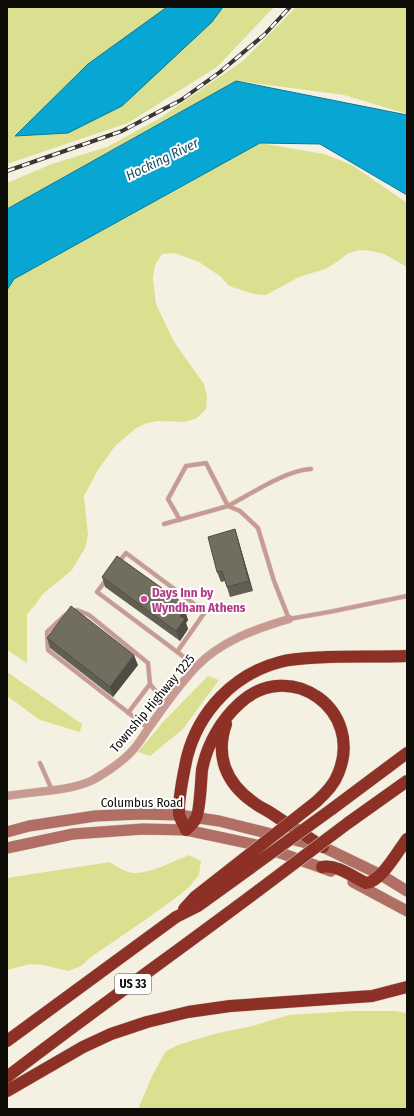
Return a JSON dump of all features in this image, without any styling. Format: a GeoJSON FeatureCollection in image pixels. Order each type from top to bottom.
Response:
{"type":"FeatureCollection","features":[{"type":"Feature","properties":{"kind":"highway"},"geometry":{"type":"LineString","coordinates":[[176,916],[195,897],[316,802],[333,783],[338,774],[343,757],[343,738],[338,719],[328,705],[311,692],[295,687],[282,686],[273,687],[255,693],[241,702],[233,710],[215,733],[208,749],[203,769],[197,818],[186,830],[179,814],[185,771],[193,740],[208,712],[235,684],[256,671],[281,661],[312,658],[407,656]]}},
{"type":"Feature","properties":{"kind":"highway"},"geometry":{"type":"LineString","coordinates":[[233,710],[223,734],[222,763],[227,775],[240,791],[252,802],[323,847]]}},
{"type":"Feature","properties":{"kind":"highway","name":"US 33"},"geometry":{"type":"LineString","coordinates":[[7,1041],[176,916],[198,906],[407,753]]}},
{"type":"Feature","properties":{"kind":"highway","name":"US 33"},"geometry":{"type":"LineString","coordinates":[[7,1078],[348,823],[407,781]]}},
{"type":"Feature","properties":{"kind":"highway"},"geometry":{"type":"LineString","coordinates":[[322,867],[328,866],[366,883],[372,882],[380,875],[407,839]]}},
{"type":"Feature","properties":{"kind":"highway"},"geometry":{"type":"LineString","coordinates":[[7,1092],[83,1047],[111,1034],[146,1022],[188,1012],[223,1007],[372,996],[407,987]]}},
{"type":"Feature","properties":{"kind":"main road","name":"Columbus Road"},"geometry":{"type":"LineString","coordinates":[[7,832],[29,826],[87,817],[140,814],[179,814],[246,827],[323,847],[380,875],[407,891]]}},
{"type":"Feature","properties":{"kind":"main road","name":"Columbus Road"},"geometry":{"type":"LineString","coordinates":[[7,848],[39,840],[80,834],[143,829],[186,830],[261,846],[322,867],[357,883],[407,911]]}},
{"type":"Feature","properties":{"kind":"street","name":"Township Highway 1225"},"geometry":{"type":"LineString","coordinates":[[7,796],[72,786],[92,780],[114,767],[133,750],[166,704],[196,667],[223,645],[260,627],[289,618]]}},
{"type":"Feature","properties":{"kind":"lane"},"geometry":{"type":"LineString","coordinates":[[180,520],[168,499],[186,466],[206,462],[228,506],[240,511],[258,528],[274,581],[289,618],[329,612],[407,596]]}},
{"type":"Feature","properties":{"kind":"lane"},"geometry":{"type":"LineString","coordinates":[[164,524],[228,506],[285,475],[301,470],[311,469]]}},
{"type":"Feature","properties":{"kind":"lane"},"geometry":{"type":"LineString","coordinates":[[113,570],[126,553],[205,612],[177,652]]}},
{"type":"Feature","properties":{"kind":"lane"},"geometry":{"type":"LineString","coordinates":[[109,575],[97,592],[196,667]]}},
{"type":"Feature","properties":{"kind":"lane"},"geometry":{"type":"LineString","coordinates":[[149,728],[48,650],[47,632],[65,614],[77,610],[89,615],[148,664],[150,684],[166,704]]}},
{"type":"Feature","properties":{"kind":"lane"},"geometry":{"type":"LineString","coordinates":[[128,713],[150,684]]}},
{"type":"Feature","properties":{"kind":"lane"},"geometry":{"type":"LineString","coordinates":[[40,763],[52,790]]}},
{"type":"Feature","properties":{"kind":"green space"},"geometry":{"type":"Polygon","coordinates":[[[7,7],[274,7],[217,67],[128,123],[7,164],[7,7]]]}},
{"type":"Feature","properties":{"kind":"green space"},"geometry":{"type":"Polygon","coordinates":[[[296,7],[407,7],[407,114],[344,95],[236,81],[7,209],[7,183],[52,164],[107,147],[160,118],[244,60],[296,7]]]}},
{"type":"Feature","properties":{"kind":"green space"},"geometry":{"type":"Polygon","coordinates":[[[260,143],[324,154],[352,165],[407,203],[407,267],[384,254],[359,250],[347,254],[325,269],[299,277],[266,295],[254,294],[229,286],[220,276],[199,262],[175,253],[162,254],[155,265],[153,278],[156,304],[174,342],[204,384],[207,396],[206,409],[197,418],[185,422],[159,421],[147,423],[136,428],[115,446],[98,470],[84,496],[88,535],[85,548],[72,570],[43,594],[27,614],[27,663],[7,650],[7,291],[14,279],[260,143]]]}},
{"type":"Feature","properties":{"kind":"green space"},"geometry":{"type":"Polygon","coordinates":[[[7,672],[82,724],[80,732],[40,720],[7,696],[7,672]]]}},
{"type":"Feature","properties":{"kind":"green space"},"geometry":{"type":"Polygon","coordinates":[[[208,676],[219,680],[183,729],[150,756],[138,752],[164,721],[208,676]]]}},
{"type":"Feature","properties":{"kind":"green space"},"geometry":{"type":"Polygon","coordinates":[[[189,855],[201,861],[199,875],[190,886],[148,918],[91,957],[81,966],[68,971],[43,965],[30,964],[7,970],[7,878],[110,862],[128,872],[135,873],[156,869],[189,855]]]}},
{"type":"Feature","properties":{"kind":"green space"},"geometry":{"type":"Polygon","coordinates":[[[352,1011],[395,1011],[407,1013],[407,1109],[138,1109],[153,1074],[166,1051],[178,1045],[214,1034],[252,1026],[289,1015],[352,1011]]]}},
{"type":"Feature","properties":{"kind":"water"},"geometry":{"type":"Polygon","coordinates":[[[167,7],[223,7],[212,22],[122,106],[68,133],[15,136],[88,64],[167,7]]]}},
{"type":"Feature","properties":{"kind":"water","name":"Hocking River"},"geometry":{"type":"Polygon","coordinates":[[[236,81],[407,115],[407,195],[320,144],[260,143],[14,279],[7,290],[7,209],[236,81]]]}},
{"type":"Feature","properties":{"kind":"building"},"geometry":{"type":"Polygon","coordinates":[[[235,529],[249,581],[227,587],[222,571],[217,572],[208,537],[235,529]]]}},
{"type":"Feature","properties":{"kind":"building","name":"Days Inn by Wyndham Athens"},"geometry":{"type":"Polygon","coordinates":[[[117,556],[180,601],[177,604],[185,610],[180,616],[185,619],[176,631],[102,577],[117,556]]]}},
{"type":"Feature","properties":{"kind":"building"},"geometry":{"type":"Polygon","coordinates":[[[71,606],[134,655],[110,687],[47,638],[71,606]]]}},
{"type":"Feature","properties":{"kind":"railway"},"geometry":{"type":"LineString","coordinates":[[7,171],[122,131],[181,100],[220,72],[264,35],[290,7]]}},
{"type":"Feature","properties":{"kind":"place","name":"Days Inn by Wyndham Athens"},"geometry":{"type":"Point","coordinates":[144,599]}}]}
